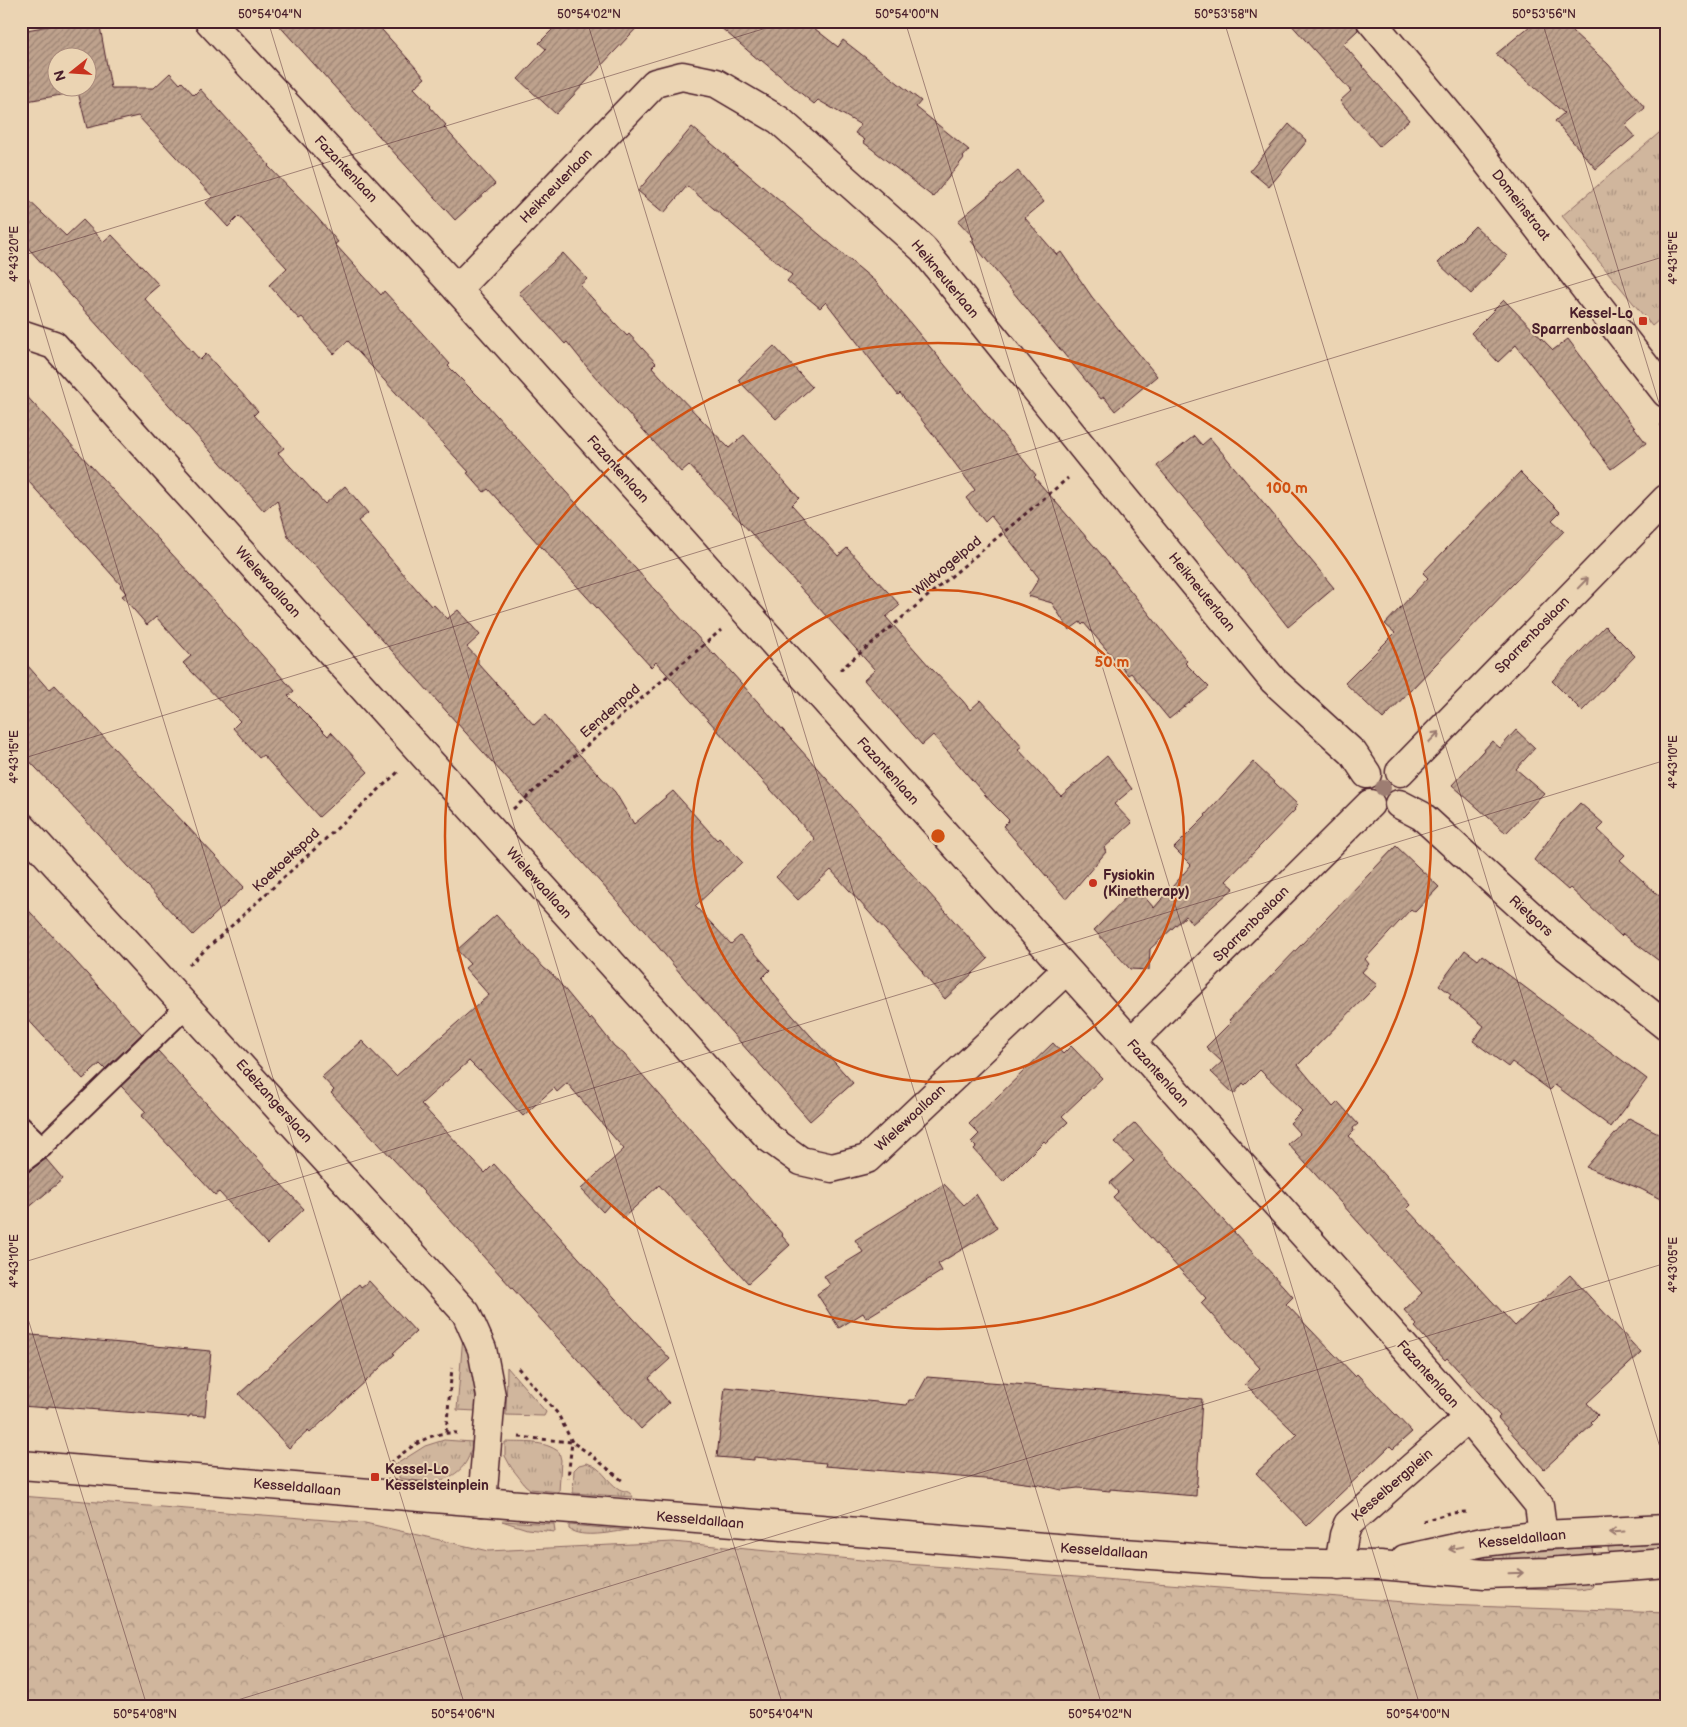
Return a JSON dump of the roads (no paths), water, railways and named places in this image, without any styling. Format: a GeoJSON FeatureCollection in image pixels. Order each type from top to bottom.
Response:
{"type":"FeatureCollection","features":[{"type":"Feature","properties":{"kind":"street","name":"Fazantenlaan"},"geometry":{"type":"LineString","coordinates":[[209,21],[458,289],[1468,1418],[1539,1504],[1543,1536]]}},
{"type":"Feature","properties":{"kind":"street","name":"Domeinstraat"},"geometry":{"type":"LineString","coordinates":[[1371,21],[1467,136],[1666,393]]}},
{"type":"Feature","properties":{"kind":"street","name":"Heikneuterlaan"},"geometry":{"type":"LineString","coordinates":[[458,289],[655,83],[682,76],[716,82],[779,120],[922,248],[1273,680],[1352,753],[1367,774]]}},
{"type":"Feature","properties":{"kind":"street","name":"Wielewaallaan"},"geometry":{"type":"LineString","coordinates":[[21,334],[54,345],[768,1138],[801,1161],[832,1168],[867,1158],[1066,970]]}},
{"type":"Feature","properties":{"kind":"street","name":"Sparrenboslaan"},"geometry":{"type":"LineString","coordinates":[[1400,772],[1666,499]]}},
{"type":"Feature","properties":{"kind":"street"},"geometry":{"type":"LineString","coordinates":[[1379,766],[1389,766],[1400,772],[1405,780],[1406,788],[1405,796],[1400,804],[1390,809],[1382,810],[1370,804],[1363,794],[1367,774],[1379,766]]}},
{"type":"Feature","properties":{"kind":"street","name":"Sparrenboslaan"},"geometry":{"type":"LineString","coordinates":[[1131,1042],[1370,804]]}},
{"type":"Feature","properties":{"kind":"street","name":"Rietgors"},"geometry":{"type":"LineString","coordinates":[[1400,804],[1422,816],[1560,942],[1666,1026]]}},
{"type":"Feature","properties":{"kind":"street","name":"Edelzangerslaan"},"geometry":{"type":"LineString","coordinates":[[21,826],[466,1313],[482,1349],[491,1396],[482,1502]]}},
{"type":"Feature","properties":{"kind":"street","name":"Kesselbergplein"},"geometry":{"type":"LineString","coordinates":[[1339,1565],[1344,1535],[1348,1524],[1468,1418]]}},
{"type":"Feature","properties":{"kind":"street","name":"Kesseldallaan"},"geometry":{"type":"LineString","coordinates":[[21,1465],[565,1507],[654,1516],[1096,1551],[1264,1562],[1380,1565],[1485,1574],[1548,1572],[1666,1563]]}},
{"type":"Feature","properties":{"kind":"street","name":"Kesseldallaan"},"geometry":{"type":"LineString","coordinates":[[1380,1565],[1483,1542],[1543,1536],[1666,1529]]}},
{"type":"Feature","properties":{"kind":"lane"},"geometry":{"type":"LineString","coordinates":[[21,1163],[42,1147],[187,1006]]}},
{"type":"Feature","properties":{"kind":"lane"},"geometry":{"type":"LineString","coordinates":[[21,1127],[42,1147]]}},
{"type":"Feature","properties":{"kind":"place","name":"Kessel-Lo Sparrenboslaan"},"geometry":{"type":"Point","coordinates":[1643,321]}},
{"type":"Feature","properties":{"kind":"place","name":"Fysiokin (Kinetherapy)"},"geometry":{"type":"Point","coordinates":[1093,883]}},
{"type":"Feature","properties":{"kind":"place","name":"Kessel-Lo Kesselsteinplein"},"geometry":{"type":"Point","coordinates":[375,1477]}}]}
